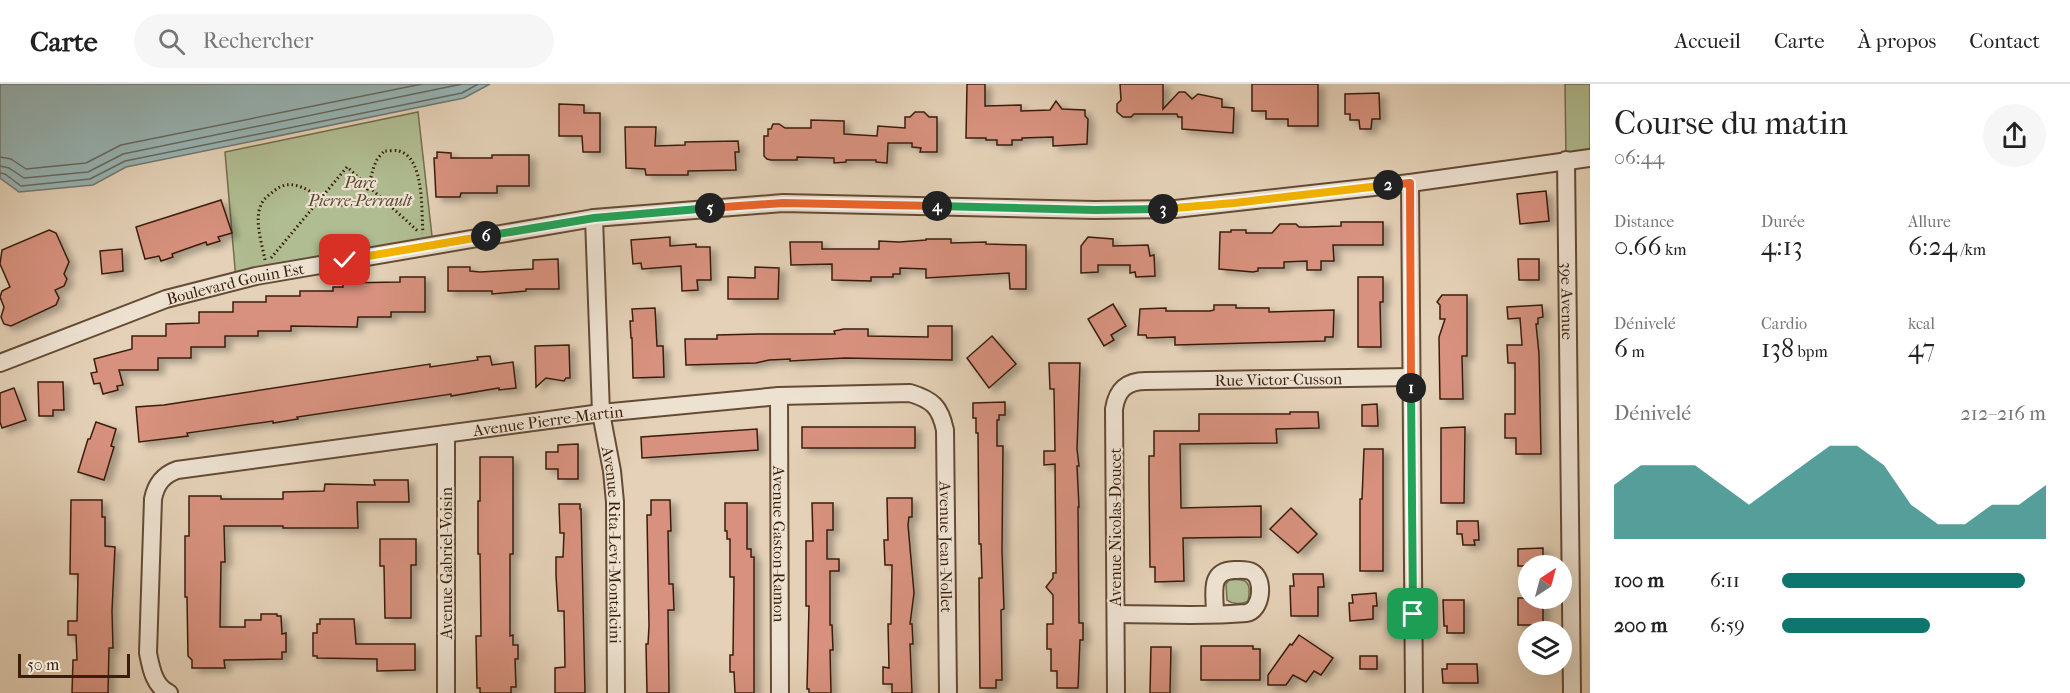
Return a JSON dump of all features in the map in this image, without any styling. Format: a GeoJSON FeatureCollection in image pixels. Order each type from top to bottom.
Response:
{"type":"FeatureCollection","features":[{"type":"Feature","properties":{"kind":"street","name":"Boulevard Gouin Est"},"geometry":{"type":"LineString","coordinates":[[0,363],[166,299],[256,276],[594,218],[783,203],[1095,210],[1175,209],[1410,183],[1590,158]]}},
{"type":"Feature","properties":{"kind":"street","name":"39e Avenue"},"geometry":{"type":"LineString","coordinates":[[1566,160],[1572,693]]}},
{"type":"Feature","properties":{"kind":"street"},"geometry":{"type":"LineString","coordinates":[[1410,183],[1414,693]]}},
{"type":"Feature","properties":{"kind":"street","name":"Avenue Rita-Levi-Montalcini"},"geometry":{"type":"LineString","coordinates":[[594,218],[601,413],[612,471],[615,502],[616,693]]}},
{"type":"Feature","properties":{"kind":"street","name":"Rue Victor-Cusson"},"geometry":{"type":"LineString","coordinates":[[1146,381],[1411,377]]}},
{"type":"Feature","properties":{"kind":"street","name":"Avenue Nicolas-Doucet"},"geometry":{"type":"LineString","coordinates":[[1116,693],[1115,402],[1125,386],[1132,382],[1146,381]]}},
{"type":"Feature","properties":{"kind":"street","name":"Avenue Pierre-Martin"},"geometry":{"type":"LineString","coordinates":[[169,693],[161,690],[153,675],[148,653],[153,499],[155,488],[169,473],[177,470],[601,413],[779,396],[910,393],[924,397],[935,405]]}},
{"type":"Feature","properties":{"kind":"street","name":"Avenue Gaston-Ramon"},"geometry":{"type":"LineString","coordinates":[[779,396],[780,693]]}},
{"type":"Feature","properties":{"kind":"street","name":"Avenue Jean-Nollet"},"geometry":{"type":"LineString","coordinates":[[935,405],[942,417],[945,430],[948,693]]}},
{"type":"Feature","properties":{"kind":"street","name":"Avenue Gabriel-Voisin"},"geometry":{"type":"LineString","coordinates":[[446,434],[446,693]]}},
{"type":"Feature","properties":{"kind":"street"},"geometry":{"type":"LineString","coordinates":[[1116,614],[1215,613]]}},
{"type":"Feature","properties":{"kind":"path"},"geometry":{"type":"LineString","coordinates":[[369,187],[361,198],[351,204],[338,204],[322,198],[301,186],[292,184],[279,187],[261,204],[258,217],[266,265],[322,198],[347,167],[369,187],[423,236],[419,177],[413,160],[399,151],[384,151],[375,162],[369,187]]}},
{"type":"Feature","properties":{"kind":"green space"},"geometry":{"type":"Polygon","coordinates":[[[1565,84],[1590,84],[1590,158],[1566,160],[1565,84]]]}},
{"type":"Feature","properties":{"kind":"green space","name":"Parc Pierre-Perrault"},"geometry":{"type":"Polygon","coordinates":[[[418,112],[433,245],[236,280],[225,152],[418,112]]]}},
{"type":"Feature","properties":{"kind":"green space"},"geometry":{"type":"Polygon","coordinates":[[[1229,580],[1240,580],[1247,583],[1248,601],[1237,604],[1227,600],[1226,584],[1229,580]]]}},
{"type":"Feature","properties":{"kind":"water"},"geometry":{"type":"Polygon","coordinates":[[[0,84],[490,84],[464,98],[126,167],[93,185],[19,192],[0,178],[0,84]]]}},
{"type":"Feature","properties":{"kind":"building"},"geometry":{"type":"Polygon","coordinates":[[[967,84],[985,84],[985,106],[1021,105],[1021,111],[1050,110],[1056,101],[1062,109],[1085,110],[1085,116],[1088,119],[1087,144],[1053,146],[1053,137],[1022,138],[1022,140],[1012,140],[1012,145],[997,145],[997,140],[966,138],[967,84]]]}},
{"type":"Feature","properties":{"kind":"building"},"geometry":{"type":"Polygon","coordinates":[[[1120,84],[1163,84],[1163,109],[1179,92],[1185,92],[1192,99],[1198,94],[1222,99],[1222,107],[1234,108],[1233,133],[1182,129],[1182,117],[1178,117],[1177,114],[1134,114],[1131,117],[1123,117],[1117,112],[1117,104],[1121,100],[1120,84]]]}},
{"type":"Feature","properties":{"kind":"building"},"geometry":{"type":"Polygon","coordinates":[[[1252,84],[1318,84],[1318,126],[1288,126],[1288,119],[1266,119],[1266,111],[1252,111],[1252,84]]]}},
{"type":"Feature","properties":{"kind":"building"},"geometry":{"type":"Polygon","coordinates":[[[1379,93],[1380,119],[1372,119],[1371,129],[1360,129],[1359,120],[1350,120],[1350,114],[1345,114],[1345,94],[1379,93]]]}},
{"type":"Feature","properties":{"kind":"building"},"geometry":{"type":"Polygon","coordinates":[[[559,104],[584,105],[584,113],[600,113],[600,152],[583,152],[582,136],[559,136],[559,104]]]}},
{"type":"Feature","properties":{"kind":"building"},"geometry":{"type":"Polygon","coordinates":[[[915,112],[924,112],[929,117],[937,117],[937,152],[920,152],[921,148],[912,147],[912,143],[888,143],[887,163],[876,162],[876,160],[846,160],[846,162],[834,163],[834,158],[797,157],[797,160],[771,160],[764,156],[764,136],[768,136],[768,129],[771,129],[773,124],[779,124],[785,128],[811,128],[811,120],[844,121],[844,134],[877,136],[878,126],[905,128],[905,117],[910,117],[915,112]]]}},
{"type":"Feature","properties":{"kind":"building"},"geometry":{"type":"Polygon","coordinates":[[[625,127],[656,127],[655,146],[685,145],[685,142],[738,141],[739,152],[735,152],[736,170],[688,171],[688,175],[646,175],[645,169],[626,168],[625,127]]]}},
{"type":"Feature","properties":{"kind":"building"},"geometry":{"type":"Polygon","coordinates":[[[437,152],[451,153],[451,158],[529,155],[529,186],[497,186],[497,193],[461,193],[460,197],[436,197],[434,158],[437,158],[437,152]]]}},
{"type":"Feature","properties":{"kind":"building"},"geometry":{"type":"Polygon","coordinates":[[[1546,191],[1549,221],[1520,224],[1517,194],[1546,191]]]}},
{"type":"Feature","properties":{"kind":"building"},"geometry":{"type":"Polygon","coordinates":[[[221,200],[232,233],[218,237],[220,241],[207,245],[206,242],[172,254],[173,257],[161,261],[159,256],[145,259],[136,227],[221,200]]]}},
{"type":"Feature","properties":{"kind":"building"},"geometry":{"type":"Polygon","coordinates":[[[1341,222],[1383,222],[1383,245],[1333,245],[1334,261],[1321,261],[1321,270],[1307,270],[1307,261],[1284,262],[1284,268],[1258,268],[1258,271],[1253,272],[1219,269],[1220,232],[1246,230],[1246,233],[1272,233],[1280,224],[1296,224],[1299,227],[1341,226],[1341,222]]]}},
{"type":"Feature","properties":{"kind":"building"},"geometry":{"type":"Polygon","coordinates":[[[49,230],[56,233],[69,262],[64,274],[67,279],[64,286],[55,290],[59,298],[56,305],[11,326],[4,324],[1,317],[4,307],[0,297],[2,291],[10,287],[0,264],[2,250],[49,230]]]}},
{"type":"Feature","properties":{"kind":"building"},"geometry":{"type":"Polygon","coordinates":[[[670,237],[670,246],[696,244],[696,247],[710,247],[711,280],[697,280],[698,290],[682,291],[681,266],[642,269],[641,263],[633,264],[631,240],[670,237]]]}},
{"type":"Feature","properties":{"kind":"building"},"geometry":{"type":"Polygon","coordinates":[[[1088,237],[1113,239],[1113,246],[1148,245],[1150,256],[1154,255],[1155,276],[1136,277],[1135,272],[1130,273],[1130,265],[1098,265],[1098,272],[1081,273],[1081,246],[1088,237]]]}},
{"type":"Feature","properties":{"kind":"building"},"geometry":{"type":"Polygon","coordinates":[[[951,239],[951,243],[986,242],[986,244],[1026,245],[1026,289],[1010,289],[1009,273],[926,278],[926,269],[900,268],[900,274],[893,274],[893,277],[871,277],[871,281],[832,280],[832,264],[791,265],[790,242],[822,242],[822,249],[879,249],[879,241],[899,242],[951,239]]]}},
{"type":"Feature","properties":{"kind":"building"},"geometry":{"type":"Polygon","coordinates":[[[122,249],[123,271],[102,274],[100,251],[122,249]]]}},
{"type":"Feature","properties":{"kind":"building"},"geometry":{"type":"Polygon","coordinates":[[[558,259],[559,289],[526,289],[526,291],[492,294],[492,291],[448,291],[448,267],[470,267],[470,271],[480,272],[533,269],[533,260],[558,259]]]}},
{"type":"Feature","properties":{"kind":"building"},"geometry":{"type":"Polygon","coordinates":[[[1518,259],[1539,259],[1539,280],[1519,280],[1518,259]]]}},
{"type":"Feature","properties":{"kind":"building"},"geometry":{"type":"Polygon","coordinates":[[[755,267],[779,268],[778,299],[728,299],[728,277],[755,278],[755,267]]]}},
{"type":"Feature","properties":{"kind":"building"},"geometry":{"type":"Polygon","coordinates":[[[400,277],[425,277],[425,312],[391,312],[391,317],[358,317],[357,327],[291,326],[291,331],[258,331],[258,336],[225,336],[225,347],[191,347],[191,358],[158,358],[158,370],[119,370],[123,385],[117,386],[118,390],[103,394],[100,383],[94,384],[91,373],[97,372],[94,359],[132,349],[132,336],[166,336],[166,324],[199,323],[199,312],[233,312],[233,302],[266,302],[266,296],[300,296],[300,291],[333,291],[333,287],[343,287],[343,283],[400,282],[400,277]]]}},
{"type":"Feature","properties":{"kind":"building"},"geometry":{"type":"Polygon","coordinates":[[[1358,277],[1383,277],[1383,302],[1380,302],[1381,347],[1358,347],[1358,277]]]}},
{"type":"Feature","properties":{"kind":"building"},"geometry":{"type":"Polygon","coordinates":[[[1442,295],[1467,295],[1467,356],[1462,356],[1463,399],[1440,399],[1439,337],[1445,319],[1440,319],[1440,305],[1437,302],[1442,295]]]}},
{"type":"Feature","properties":{"kind":"building"},"geometry":{"type":"Polygon","coordinates":[[[1113,304],[1126,326],[1111,335],[1114,340],[1104,346],[1088,319],[1113,304]]]}},
{"type":"Feature","properties":{"kind":"building"},"geometry":{"type":"Polygon","coordinates":[[[1214,305],[1269,308],[1269,312],[1334,310],[1333,337],[1325,337],[1325,341],[1175,345],[1175,337],[1147,338],[1146,335],[1138,335],[1140,309],[1210,311],[1214,310],[1214,305]]]}},
{"type":"Feature","properties":{"kind":"building"},"geometry":{"type":"Polygon","coordinates":[[[1542,305],[1543,317],[1538,318],[1538,324],[1536,324],[1539,354],[1541,454],[1516,454],[1516,438],[1505,438],[1505,414],[1515,414],[1515,363],[1508,363],[1507,345],[1522,345],[1520,318],[1508,319],[1507,307],[1542,305]]]}},
{"type":"Feature","properties":{"kind":"building"},"geometry":{"type":"Polygon","coordinates":[[[655,308],[657,346],[663,346],[664,377],[633,378],[630,321],[633,321],[632,309],[655,308]]]}},
{"type":"Feature","properties":{"kind":"building"},"geometry":{"type":"Polygon","coordinates":[[[928,326],[952,326],[952,360],[845,358],[790,361],[790,359],[756,363],[686,365],[685,339],[717,339],[717,335],[835,334],[834,331],[844,329],[868,329],[868,336],[928,337],[928,326]]]}},
{"type":"Feature","properties":{"kind":"building"},"geometry":{"type":"Polygon","coordinates":[[[992,336],[1016,364],[989,388],[967,358],[992,336]]]}},
{"type":"Feature","properties":{"kind":"building"},"geometry":{"type":"Polygon","coordinates":[[[569,345],[570,378],[564,381],[546,378],[536,387],[535,346],[569,345]]]}},
{"type":"Feature","properties":{"kind":"building"},"geometry":{"type":"Polygon","coordinates":[[[490,356],[492,365],[513,362],[516,388],[499,390],[499,388],[451,396],[451,394],[139,442],[136,407],[164,405],[430,364],[430,367],[490,356]]]}},
{"type":"Feature","properties":{"kind":"building"},"geometry":{"type":"Polygon","coordinates":[[[1049,363],[1080,363],[1077,449],[1079,466],[1077,466],[1079,623],[1083,623],[1083,640],[1080,640],[1078,688],[1057,688],[1057,671],[1051,671],[1051,649],[1047,649],[1047,624],[1053,624],[1053,595],[1046,587],[1053,578],[1053,573],[1056,573],[1055,464],[1044,465],[1044,451],[1055,451],[1054,389],[1050,389],[1049,363]]]}},
{"type":"Feature","properties":{"kind":"building"},"geometry":{"type":"Polygon","coordinates":[[[38,382],[63,382],[64,410],[53,410],[53,416],[39,416],[38,382]]]}},
{"type":"Feature","properties":{"kind":"building"},"geometry":{"type":"Polygon","coordinates":[[[14,388],[26,420],[2,428],[0,393],[14,388]]]}},
{"type":"Feature","properties":{"kind":"building"},"geometry":{"type":"Polygon","coordinates":[[[1005,402],[1005,415],[999,415],[999,420],[997,420],[997,446],[1003,446],[1002,680],[996,680],[996,688],[980,688],[979,578],[982,578],[981,544],[979,544],[978,433],[976,433],[976,418],[973,418],[973,403],[1005,402]]]}},
{"type":"Feature","properties":{"kind":"building"},"geometry":{"type":"Polygon","coordinates":[[[1377,404],[1378,426],[1362,426],[1362,405],[1377,404]]]}},
{"type":"Feature","properties":{"kind":"building"},"geometry":{"type":"Polygon","coordinates":[[[1290,412],[1318,412],[1319,428],[1276,429],[1277,443],[1180,444],[1181,508],[1261,506],[1261,537],[1183,538],[1184,581],[1155,582],[1155,567],[1150,567],[1149,482],[1149,456],[1154,456],[1154,431],[1199,431],[1199,414],[1290,414],[1290,412]]]}},
{"type":"Feature","properties":{"kind":"building"},"geometry":{"type":"Polygon","coordinates":[[[96,422],[116,429],[111,446],[114,447],[104,480],[78,472],[96,422]]]}},
{"type":"Feature","properties":{"kind":"building"},"geometry":{"type":"Polygon","coordinates":[[[802,427],[915,427],[915,448],[802,448],[802,427]]]}},
{"type":"Feature","properties":{"kind":"building"},"geometry":{"type":"Polygon","coordinates":[[[1465,427],[1464,503],[1441,503],[1441,428],[1465,427]]]}},
{"type":"Feature","properties":{"kind":"building"},"geometry":{"type":"Polygon","coordinates":[[[757,429],[758,450],[642,458],[641,437],[757,429]]]}},
{"type":"Feature","properties":{"kind":"building"},"geometry":{"type":"Polygon","coordinates":[[[578,444],[578,479],[558,479],[558,469],[546,469],[546,452],[558,452],[558,445],[578,444]]]}},
{"type":"Feature","properties":{"kind":"building"},"geometry":{"type":"Polygon","coordinates":[[[1364,449],[1383,449],[1383,571],[1360,571],[1360,499],[1362,499],[1364,449]]]}},
{"type":"Feature","properties":{"kind":"building"},"geometry":{"type":"Polygon","coordinates":[[[480,457],[513,457],[510,636],[513,635],[513,645],[518,645],[518,659],[515,659],[516,687],[511,687],[511,693],[480,693],[480,688],[477,688],[476,636],[481,636],[480,554],[478,554],[480,457]]]}},
{"type":"Feature","properties":{"kind":"building"},"geometry":{"type":"Polygon","coordinates":[[[374,480],[408,480],[409,502],[357,502],[358,528],[224,526],[225,562],[221,562],[220,627],[245,627],[245,620],[261,620],[261,614],[277,614],[281,616],[282,634],[286,633],[286,652],[282,652],[282,659],[224,660],[225,668],[192,668],[192,660],[188,656],[187,597],[185,597],[185,536],[189,536],[189,496],[221,496],[221,499],[283,499],[283,492],[324,491],[325,484],[375,485],[374,480]]]}},
{"type":"Feature","properties":{"kind":"building"},"geometry":{"type":"Polygon","coordinates":[[[887,498],[912,498],[912,517],[909,517],[908,525],[914,593],[910,624],[912,624],[913,644],[910,644],[912,693],[892,693],[892,684],[883,684],[883,667],[889,668],[888,624],[891,624],[892,565],[885,565],[884,540],[888,540],[887,498]]]}},
{"type":"Feature","properties":{"kind":"building"},"geometry":{"type":"Polygon","coordinates":[[[71,500],[102,500],[102,517],[105,517],[105,546],[115,547],[113,648],[109,648],[108,693],[72,693],[73,660],[77,660],[76,635],[68,635],[68,621],[77,621],[78,574],[70,574],[71,500]]]}},
{"type":"Feature","properties":{"kind":"building"},"geometry":{"type":"Polygon","coordinates":[[[651,500],[670,500],[669,584],[673,584],[674,610],[668,610],[669,693],[647,693],[646,644],[648,644],[649,626],[647,515],[651,515],[651,500]]]}},
{"type":"Feature","properties":{"kind":"building"},"geometry":{"type":"Polygon","coordinates":[[[725,503],[747,503],[747,549],[751,549],[751,557],[754,557],[754,693],[735,693],[734,672],[730,672],[730,655],[733,655],[734,577],[730,577],[730,539],[727,539],[727,531],[725,531],[725,503]]]}},
{"type":"Feature","properties":{"kind":"building"},"geometry":{"type":"Polygon","coordinates":[[[812,503],[833,503],[833,530],[827,530],[827,559],[839,559],[839,571],[830,571],[830,625],[832,625],[833,650],[830,650],[831,693],[809,693],[807,689],[809,606],[806,606],[806,541],[813,541],[812,503]]]}},
{"type":"Feature","properties":{"kind":"building"},"geometry":{"type":"Polygon","coordinates":[[[559,504],[580,504],[581,509],[585,693],[555,693],[555,668],[565,667],[564,611],[558,611],[556,575],[556,557],[563,557],[564,533],[560,533],[559,504]]]}},
{"type":"Feature","properties":{"kind":"building"},"geometry":{"type":"Polygon","coordinates":[[[1291,508],[1317,534],[1298,553],[1270,529],[1291,508]]]}},
{"type":"Feature","properties":{"kind":"building"},"geometry":{"type":"Polygon","coordinates":[[[1457,521],[1478,521],[1479,540],[1474,540],[1475,545],[1463,545],[1462,534],[1457,534],[1457,521]]]}},
{"type":"Feature","properties":{"kind":"building"},"geometry":{"type":"Polygon","coordinates":[[[380,539],[416,539],[416,565],[411,565],[411,618],[385,618],[384,566],[380,566],[380,539]]]}},
{"type":"Feature","properties":{"kind":"building"},"geometry":{"type":"Polygon","coordinates":[[[1543,548],[1543,555],[1518,555],[1518,549],[1543,548]]]}},
{"type":"Feature","properties":{"kind":"building"},"geometry":{"type":"Polygon","coordinates":[[[1293,574],[1323,574],[1324,587],[1318,587],[1318,616],[1291,616],[1290,586],[1294,586],[1293,574]]]}},
{"type":"Feature","properties":{"kind":"building"},"geometry":{"type":"Polygon","coordinates":[[[1376,593],[1377,606],[1373,606],[1373,619],[1350,621],[1349,603],[1353,603],[1352,595],[1376,593]]]}},
{"type":"Feature","properties":{"kind":"building"},"geometry":{"type":"Polygon","coordinates":[[[1443,600],[1464,600],[1464,633],[1447,633],[1447,626],[1444,626],[1443,600]]]}},
{"type":"Feature","properties":{"kind":"building"},"geometry":{"type":"Polygon","coordinates":[[[1518,609],[1543,609],[1543,621],[1518,621],[1518,609]]]}},
{"type":"Feature","properties":{"kind":"building"},"geometry":{"type":"Polygon","coordinates":[[[320,619],[354,619],[356,644],[415,644],[415,670],[377,671],[377,659],[317,658],[313,656],[313,633],[317,633],[317,624],[320,624],[320,619]]]}},
{"type":"Feature","properties":{"kind":"building"},"geometry":{"type":"Polygon","coordinates":[[[1299,635],[1333,658],[1321,675],[1314,671],[1306,682],[1293,675],[1286,685],[1268,685],[1268,675],[1299,635]]]}},
{"type":"Feature","properties":{"kind":"building"},"geometry":{"type":"Polygon","coordinates":[[[1201,646],[1253,646],[1253,649],[1260,649],[1260,680],[1201,680],[1201,646]]]}},
{"type":"Feature","properties":{"kind":"building"},"geometry":{"type":"Polygon","coordinates":[[[1151,647],[1171,647],[1170,693],[1150,693],[1151,647]]]}},
{"type":"Feature","properties":{"kind":"building"},"geometry":{"type":"Polygon","coordinates":[[[1360,656],[1377,656],[1377,669],[1360,669],[1360,656]]]}},
{"type":"Feature","properties":{"kind":"building"},"geometry":{"type":"Polygon","coordinates":[[[1447,664],[1477,664],[1478,683],[1443,683],[1442,669],[1447,669],[1447,664]]]}},
{"type":"Feature","properties":{"kind":"route"},"geometry":{"type":"LineString","coordinates":[[345,260],[594,218],[719,207],[783,203],[1095,210],[1175,209],[1410,183],[1413,614]]}}]}
